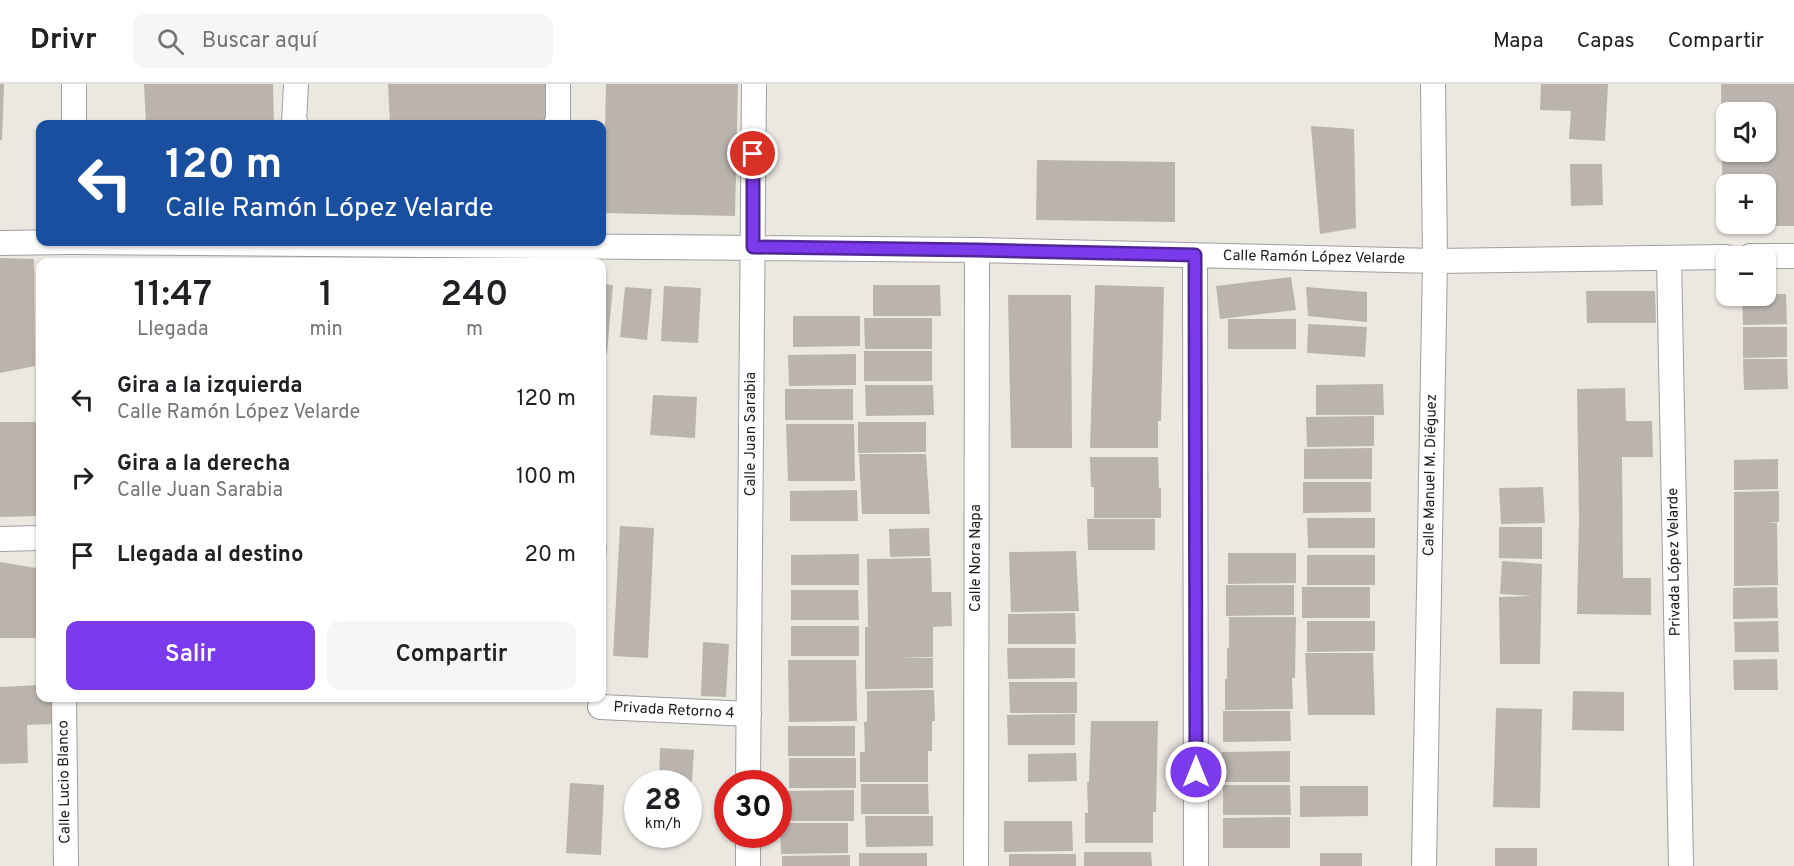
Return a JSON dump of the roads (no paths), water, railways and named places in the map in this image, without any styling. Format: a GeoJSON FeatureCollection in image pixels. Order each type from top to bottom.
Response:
{"type":"FeatureCollection","features":[{"type":"Feature","properties":{"kind":"street"},"geometry":{"type":"LineString","coordinates":[[74,84],[74,120]]}},
{"type":"Feature","properties":{"kind":"street"},"geometry":{"type":"LineString","coordinates":[[294,120],[296,84]]}},
{"type":"Feature","properties":{"kind":"street"},"geometry":{"type":"LineString","coordinates":[[558,84],[558,120]]}},
{"type":"Feature","properties":{"kind":"street","name":"Calle Juan Sarabia"},"geometry":{"type":"LineString","coordinates":[[748,770],[754,84]]}},
{"type":"Feature","properties":{"kind":"street","name":"Calle Manuel M. Diéguez"},"geometry":{"type":"LineString","coordinates":[[1424,866],[1435,261],[1433,84]]}},
{"type":"Feature","properties":{"kind":"street","name":"Calle Ramón López Velarde"},"geometry":{"type":"LineString","coordinates":[[0,243],[36,242]]}},
{"type":"Feature","properties":{"kind":"street","name":"Calle Ramón López Velarde"},"geometry":{"type":"LineString","coordinates":[[606,245],[977,250],[1435,261],[1716,257]]}},
{"type":"Feature","properties":{"kind":"street","name":"Calle Nora Napa"},"geometry":{"type":"LineString","coordinates":[[976,866],[977,250]]}},
{"type":"Feature","properties":{"kind":"street"},"geometry":{"type":"LineString","coordinates":[[1195,255],[1196,866]]}},
{"type":"Feature","properties":{"kind":"street"},"geometry":{"type":"LineString","coordinates":[[1776,256],[1794,256]]}},
{"type":"Feature","properties":{"kind":"street","name":"Privada López Velarde"},"geometry":{"type":"LineString","coordinates":[[1669,258],[1681,866]]}},
{"type":"Feature","properties":{"kind":"street"},"geometry":{"type":"LineString","coordinates":[[0,539],[36,538]]}},
{"type":"Feature","properties":{"kind":"street","name":"Calle Lucio Blanco"},"geometry":{"type":"LineString","coordinates":[[64,702],[66,866]]}},
{"type":"Feature","properties":{"kind":"street","name":"Privada Retorno 4"},"geometry":{"type":"LineString","coordinates":[[600,707],[749,714]]}},
{"type":"Feature","properties":{"kind":"street"},"geometry":{"type":"LineString","coordinates":[[747,866],[748,848]]}}]}
